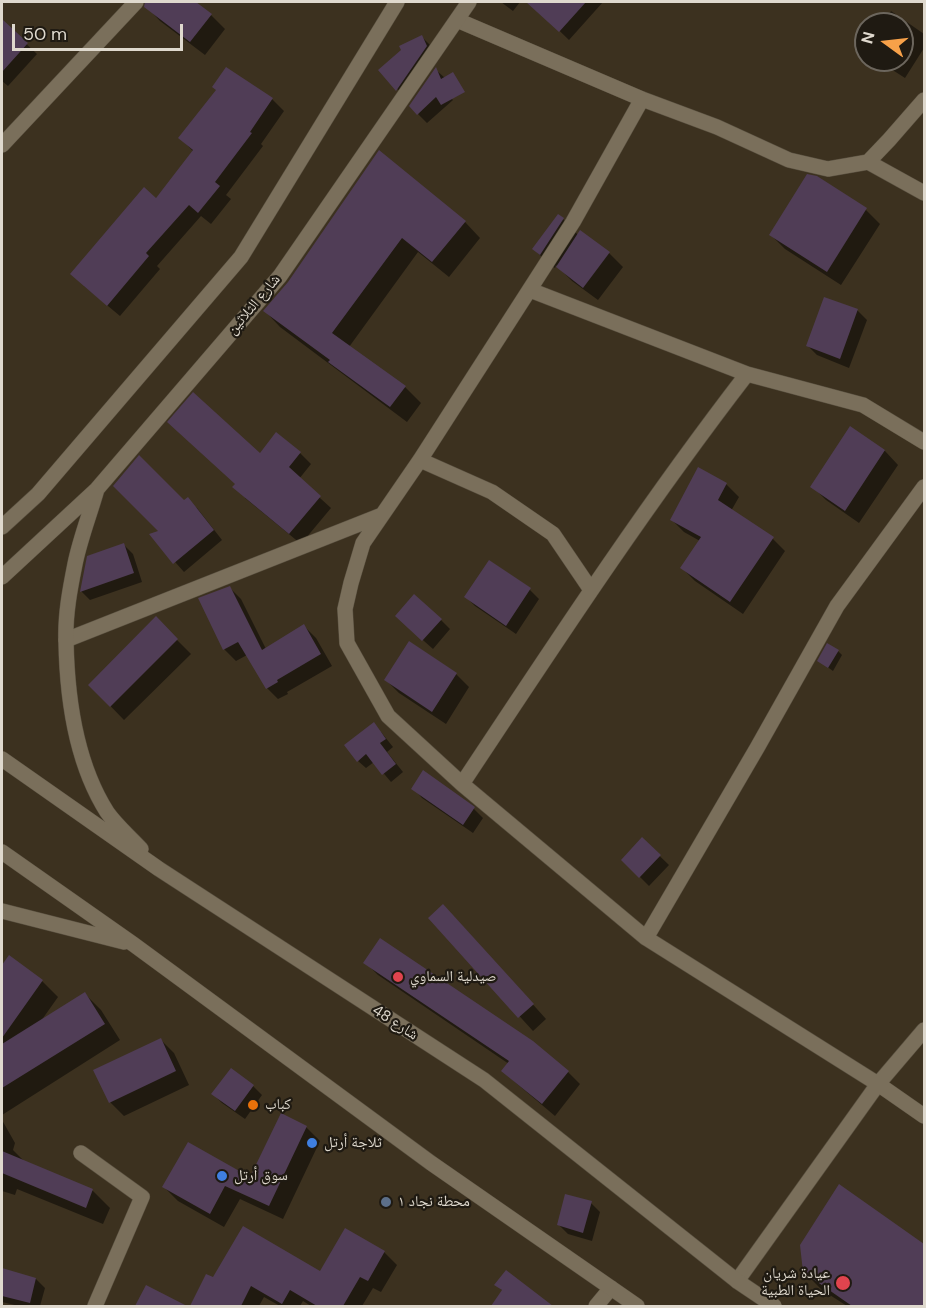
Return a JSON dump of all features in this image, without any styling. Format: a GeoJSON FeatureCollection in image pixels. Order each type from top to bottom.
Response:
{"type":"FeatureCollection","features":[{"type":"Feature","properties":{"kind":"street"},"geometry":{"type":"LineString","coordinates":[[2,145],[136,2]]}},
{"type":"Feature","properties":{"kind":"street"},"geometry":{"type":"LineString","coordinates":[[2,527],[38,494],[241,257],[397,2]]}},
{"type":"Feature","properties":{"kind":"street","name":"شارع الثلاثين"},"geometry":{"type":"LineString","coordinates":[[2,577],[98,489],[280,276],[469,2]]}},
{"type":"Feature","properties":{"kind":"street"},"geometry":{"type":"LineString","coordinates":[[457,20],[642,99],[717,127],[789,160],[828,168],[868,162],[924,193]]}},
{"type":"Feature","properties":{"kind":"street"},"geometry":{"type":"LineString","coordinates":[[642,99],[573,222],[420,460],[363,543],[345,609],[347,643],[388,716],[462,784],[646,938],[878,1084],[924,1116]]}},
{"type":"Feature","properties":{"kind":"street"},"geometry":{"type":"LineString","coordinates":[[868,162],[924,100]]}},
{"type":"Feature","properties":{"kind":"street"},"geometry":{"type":"LineString","coordinates":[[530,290],[747,374],[863,405],[924,442]]}},
{"type":"Feature","properties":{"kind":"street"},"geometry":{"type":"LineString","coordinates":[[462,784],[591,590],[702,433],[747,374]]}},
{"type":"Feature","properties":{"kind":"street"},"geometry":{"type":"LineString","coordinates":[[420,460],[492,492],[553,534],[591,590]]}},
{"type":"Feature","properties":{"kind":"street"},"geometry":{"type":"LineString","coordinates":[[646,938],[837,606],[924,487]]}},
{"type":"Feature","properties":{"kind":"street"},"geometry":{"type":"LineString","coordinates":[[98,489],[75,561],[68,603],[66,640],[70,697],[76,738],[90,781],[108,813],[159,869]]}},
{"type":"Feature","properties":{"kind":"street"},"geometry":{"type":"LineString","coordinates":[[66,640],[382,515]]}},
{"type":"Feature","properties":{"kind":"street","name":"شارع 48"},"geometry":{"type":"LineString","coordinates":[[2,759],[159,869],[484,1080],[737,1281],[774,1306]]}},
{"type":"Feature","properties":{"kind":"street"},"geometry":{"type":"LineString","coordinates":[[2,852],[133,944],[431,1163],[637,1306]]}},
{"type":"Feature","properties":{"kind":"street"},"geometry":{"type":"LineString","coordinates":[[2,911],[133,944]]}},
{"type":"Feature","properties":{"kind":"street"},"geometry":{"type":"LineString","coordinates":[[737,1281],[878,1084],[924,1030]]}},
{"type":"Feature","properties":{"kind":"street"},"geometry":{"type":"LineString","coordinates":[[81,1153],[142,1197],[95,1306]]}},
{"type":"Feature","properties":{"kind":"street"},"geometry":{"type":"LineString","coordinates":[[596,1306],[611,1288]]}},
{"type":"Feature","properties":{"kind":"building"},"geometry":{"type":"Polygon","coordinates":[[[145,2],[196,2],[212,14],[190,42],[144,7],[145,2]]]}},
{"type":"Feature","properties":{"kind":"building"},"geometry":{"type":"Polygon","coordinates":[[[526,2],[586,2],[559,32],[526,2]]]}},
{"type":"Feature","properties":{"kind":"building"},"geometry":{"type":"Polygon","coordinates":[[[2,19],[28,43],[2,72],[2,19]]]}},
{"type":"Feature","properties":{"kind":"building"},"geometry":{"type":"Polygon","coordinates":[[[422,35],[427,46],[396,91],[378,70],[401,50],[399,46],[422,35]]]}},
{"type":"Feature","properties":{"kind":"building"},"geometry":{"type":"Polygon","coordinates":[[[226,67],[273,98],[250,132],[252,133],[215,182],[220,186],[198,213],[189,205],[146,253],[149,256],[107,306],[70,274],[144,187],[156,198],[193,150],[178,138],[216,90],[212,87],[226,67]]]}},
{"type":"Feature","properties":{"kind":"building"},"geometry":{"type":"Polygon","coordinates":[[[436,67],[441,79],[453,72],[465,92],[441,105],[436,97],[417,115],[409,106],[436,67]]]}},
{"type":"Feature","properties":{"kind":"building"},"geometry":{"type":"Polygon","coordinates":[[[379,150],[466,221],[432,262],[402,238],[332,333],[406,386],[390,407],[263,311],[288,282],[379,150]]]}},
{"type":"Feature","properties":{"kind":"building"},"geometry":{"type":"Polygon","coordinates":[[[807,174],[817,176],[867,208],[827,272],[769,235],[807,174]]]}},
{"type":"Feature","properties":{"kind":"building"},"geometry":{"type":"Polygon","coordinates":[[[558,214],[564,218],[540,255],[532,249],[558,214]]]}},
{"type":"Feature","properties":{"kind":"building"},"geometry":{"type":"Polygon","coordinates":[[[580,230],[610,252],[583,288],[556,267],[580,230]]]}},
{"type":"Feature","properties":{"kind":"building"},"geometry":{"type":"Polygon","coordinates":[[[824,297],[858,309],[840,359],[806,346],[824,297]]]}},
{"type":"Feature","properties":{"kind":"building"},"geometry":{"type":"Polygon","coordinates":[[[193,392],[260,453],[276,432],[301,452],[289,467],[321,496],[289,534],[232,487],[235,484],[167,422],[193,392]]]}},
{"type":"Feature","properties":{"kind":"building"},"geometry":{"type":"Polygon","coordinates":[[[850,426],[885,450],[845,511],[810,487],[850,426]]]}},
{"type":"Feature","properties":{"kind":"building"},"geometry":{"type":"Polygon","coordinates":[[[139,455],[184,500],[188,497],[214,530],[173,564],[149,534],[158,531],[113,486],[139,455]]]}},
{"type":"Feature","properties":{"kind":"building"},"geometry":{"type":"Polygon","coordinates":[[[698,467],[727,483],[718,500],[774,537],[730,602],[680,568],[701,537],[670,520],[698,467]]]}},
{"type":"Feature","properties":{"kind":"building"},"geometry":{"type":"Polygon","coordinates":[[[124,543],[134,573],[80,592],[87,556],[124,543]]]}},
{"type":"Feature","properties":{"kind":"building"},"geometry":{"type":"Polygon","coordinates":[[[489,560],[531,588],[506,626],[464,597],[489,560]]]}},
{"type":"Feature","properties":{"kind":"building"},"geometry":{"type":"Polygon","coordinates":[[[230,586],[262,650],[304,624],[321,654],[266,689],[238,642],[223,650],[198,598],[230,586]]]}},
{"type":"Feature","properties":{"kind":"building"},"geometry":{"type":"Polygon","coordinates":[[[414,594],[442,619],[422,641],[395,616],[414,594]]]}},
{"type":"Feature","properties":{"kind":"building"},"geometry":{"type":"Polygon","coordinates":[[[156,616],[178,639],[110,707],[88,685],[156,616]]]}},
{"type":"Feature","properties":{"kind":"building"},"geometry":{"type":"Polygon","coordinates":[[[409,641],[457,673],[432,712],[384,680],[409,641]]]}},
{"type":"Feature","properties":{"kind":"building"},"geometry":{"type":"Polygon","coordinates":[[[827,643],[839,650],[828,668],[817,661],[827,643]]]}},
{"type":"Feature","properties":{"kind":"building"},"geometry":{"type":"Polygon","coordinates":[[[374,722],[386,739],[380,743],[396,764],[382,775],[366,754],[357,762],[344,745],[374,722]]]}},
{"type":"Feature","properties":{"kind":"building"},"geometry":{"type":"Polygon","coordinates":[[[423,770],[475,807],[463,825],[411,789],[423,770]]]}},
{"type":"Feature","properties":{"kind":"building"},"geometry":{"type":"Polygon","coordinates":[[[642,837],[661,855],[639,878],[621,860],[642,837]]]}},
{"type":"Feature","properties":{"kind":"building"},"geometry":{"type":"Polygon","coordinates":[[[443,904],[534,1004],[518,1018],[428,918],[443,904]]]}},
{"type":"Feature","properties":{"kind":"building"},"geometry":{"type":"Polygon","coordinates":[[[380,938],[533,1041],[569,1071],[542,1104],[501,1071],[509,1061],[363,963],[380,938]]]}},
{"type":"Feature","properties":{"kind":"building"},"geometry":{"type":"Polygon","coordinates":[[[9,955],[43,980],[2,1038],[2,965],[9,955]]]}},
{"type":"Feature","properties":{"kind":"building"},"geometry":{"type":"Polygon","coordinates":[[[85,992],[105,1024],[2,1088],[2,1044],[85,992]]]}},
{"type":"Feature","properties":{"kind":"building"},"geometry":{"type":"Polygon","coordinates":[[[161,1038],[176,1071],[109,1103],[93,1070],[161,1038]]]}},
{"type":"Feature","properties":{"kind":"building"},"geometry":{"type":"Polygon","coordinates":[[[231,1068],[254,1085],[235,1111],[211,1094],[231,1068]]]}},
{"type":"Feature","properties":{"kind":"building"},"geometry":{"type":"Polygon","coordinates":[[[281,1113],[307,1126],[269,1206],[225,1186],[210,1214],[162,1187],[188,1142],[250,1177],[281,1113]]]}},
{"type":"Feature","properties":{"kind":"building"},"geometry":{"type":"Polygon","coordinates":[[[2,1151],[93,1189],[86,1208],[2,1173],[2,1151]]]}},
{"type":"Feature","properties":{"kind":"building"},"geometry":{"type":"Polygon","coordinates":[[[839,1184],[924,1244],[924,1306],[852,1306],[803,1272],[800,1245],[839,1184]]]}},
{"type":"Feature","properties":{"kind":"building"},"geometry":{"type":"Polygon","coordinates":[[[565,1194],[592,1201],[583,1233],[557,1225],[565,1194]]]}},
{"type":"Feature","properties":{"kind":"building"},"geometry":{"type":"Polygon","coordinates":[[[243,1226],[320,1271],[345,1228],[385,1251],[368,1281],[360,1277],[343,1306],[317,1306],[290,1290],[282,1304],[251,1286],[241,1306],[190,1306],[206,1274],[213,1277],[243,1226]]]}},
{"type":"Feature","properties":{"kind":"building"},"geometry":{"type":"Polygon","coordinates":[[[2,1268],[36,1278],[30,1303],[2,1296],[2,1268]]]}},
{"type":"Feature","properties":{"kind":"building"},"geometry":{"type":"Polygon","coordinates":[[[506,1270],[553,1306],[491,1306],[502,1290],[494,1285],[506,1270]]]}},
{"type":"Feature","properties":{"kind":"building"},"geometry":{"type":"Polygon","coordinates":[[[146,1285],[187,1306],[135,1306],[146,1285]]]}},
{"type":"Feature","properties":{"kind":"place","name":"صيدلية السماوي"},"geometry":{"type":"Point","coordinates":[398,977]}},
{"type":"Feature","properties":{"kind":"place","name":"كباب"},"geometry":{"type":"Point","coordinates":[253,1105]}},
{"type":"Feature","properties":{"kind":"place","name":"ثلاجة أرتل"},"geometry":{"type":"Point","coordinates":[312,1143]}},
{"type":"Feature","properties":{"kind":"place","name":"سوق أرتل"},"geometry":{"type":"Point","coordinates":[222,1176]}},
{"type":"Feature","properties":{"kind":"place","name":"محطة نجاد ١"},"geometry":{"type":"Point","coordinates":[386,1202]}},
{"type":"Feature","properties":{"kind":"place","name":"عيادة شريان الحياة الطبية"},"geometry":{"type":"Point","coordinates":[843,1283]}}]}
